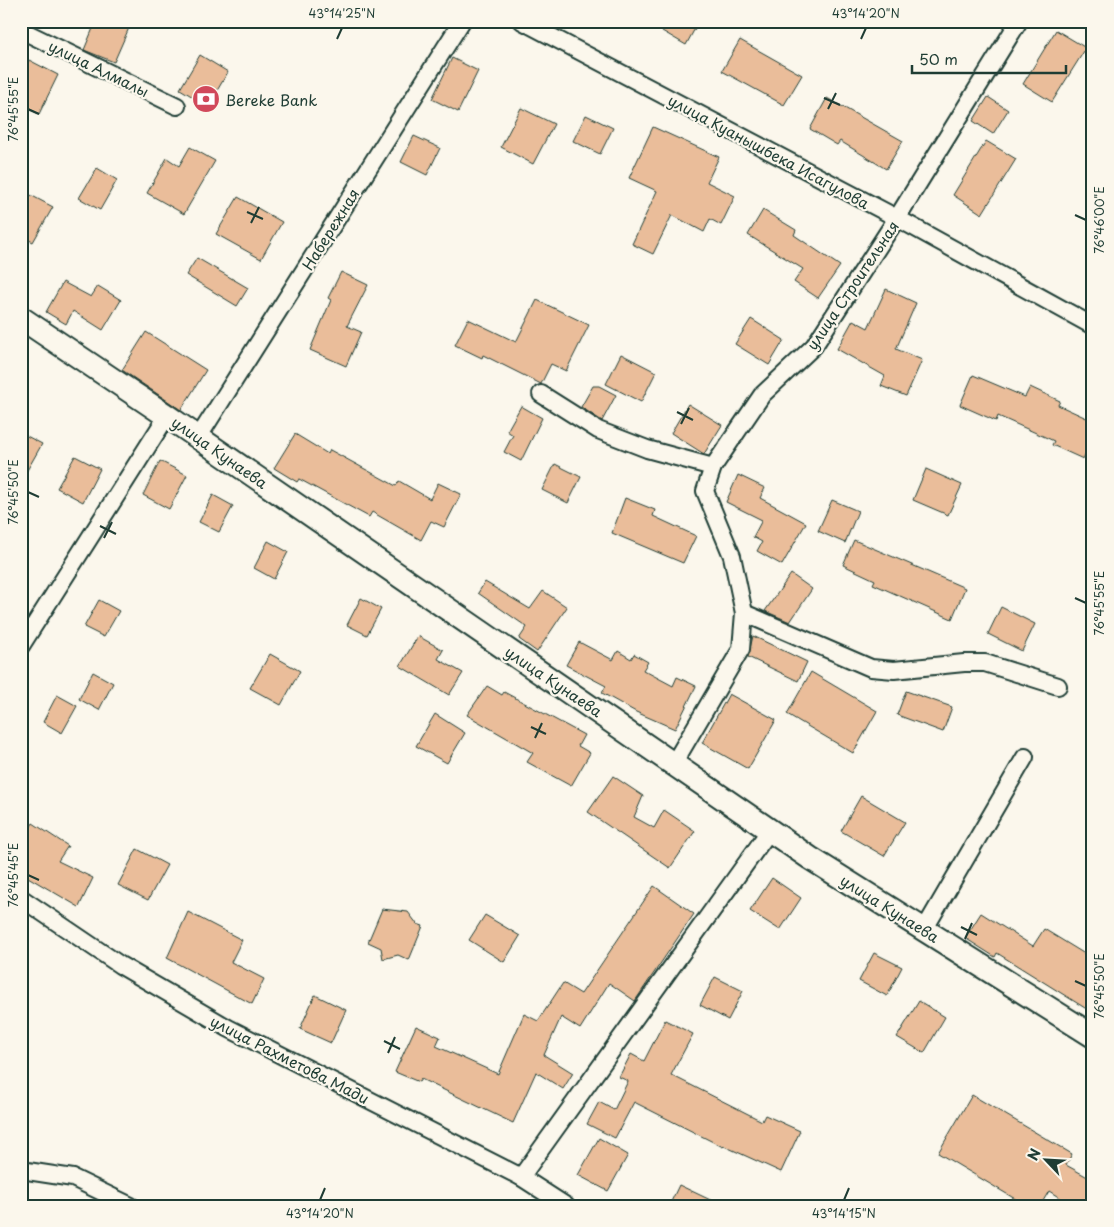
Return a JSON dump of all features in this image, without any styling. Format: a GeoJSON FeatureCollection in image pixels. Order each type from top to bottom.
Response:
{"type":"FeatureCollection","features":[{"type":"Feature","properties":{"kind":"main road","name":"улица Кунаева"},"geometry":{"type":"LineString","coordinates":[[21,318],[674,762],[770,830],[924,930],[1093,1036]]}},
{"type":"Feature","properties":{"kind":"street","name":"Набережная"},"geometry":{"type":"LineString","coordinates":[[198,438],[462,21]]}},
{"type":"Feature","properties":{"kind":"street","name":"улица Куанышбека Исагулова"},"geometry":{"type":"LineString","coordinates":[[522,21],[897,218],[1093,326]]}},
{"type":"Feature","properties":{"kind":"street","name":"улица Строительная"},"geometry":{"type":"LineString","coordinates":[[674,762],[741,648],[744,613],[732,556],[705,492],[713,467],[762,395],[814,346],[897,218],[1019,21]]}},
{"type":"Feature","properties":{"kind":"street","name":"улица Алмалы"},"geometry":{"type":"LineString","coordinates":[[21,30],[176,106]]}},
{"type":"Feature","properties":{"kind":"street"},"geometry":{"type":"LineString","coordinates":[[541,394],[598,430],[646,449],[713,467]]}},
{"type":"Feature","properties":{"kind":"street"},"geometry":{"type":"LineString","coordinates":[[21,646],[167,416]]}},
{"type":"Feature","properties":{"kind":"street"},"geometry":{"type":"LineString","coordinates":[[744,613],[871,668],[894,670],[964,663],[985,663],[1058,686]]}},
{"type":"Feature","properties":{"kind":"street"},"geometry":{"type":"LineString","coordinates":[[924,930],[1024,757]]}},
{"type":"Feature","properties":{"kind":"street"},"geometry":{"type":"LineString","coordinates":[[521,1177],[770,830]]}},
{"type":"Feature","properties":{"kind":"street","name":"улица Рахметова Мади"},"geometry":{"type":"LineString","coordinates":[[21,898],[120,964],[228,1028],[521,1177],[566,1206]]}},
{"type":"Feature","properties":{"kind":"street"},"geometry":{"type":"LineString","coordinates":[[21,1170],[73,1178],[131,1206]]}},
{"type":"Feature","properties":{"kind":"building"},"geometry":{"type":"Polygon","coordinates":[[[96,21],[132,21],[114,62],[84,50],[96,21]]]}},
{"type":"Feature","properties":{"kind":"building"},"geometry":{"type":"Polygon","coordinates":[[[645,21],[699,21],[686,45],[645,21]]]}},
{"type":"Feature","properties":{"kind":"building"},"geometry":{"type":"Polygon","coordinates":[[[1056,30],[1086,48],[1052,102],[1023,84],[1056,30]]]}},
{"type":"Feature","properties":{"kind":"building"},"geometry":{"type":"Polygon","coordinates":[[[740,40],[802,75],[784,105],[722,71],[740,40]]]}},
{"type":"Feature","properties":{"kind":"building"},"geometry":{"type":"Polygon","coordinates":[[[200,55],[228,72],[208,106],[180,89],[200,55]]]}},
{"type":"Feature","properties":{"kind":"building"},"geometry":{"type":"Polygon","coordinates":[[[452,58],[478,71],[458,112],[432,99],[452,58]]]}},
{"type":"Feature","properties":{"kind":"building"},"geometry":{"type":"Polygon","coordinates":[[[29,60],[58,75],[39,114],[21,106],[21,76],[29,60]]]}},
{"type":"Feature","properties":{"kind":"building"},"geometry":{"type":"Polygon","coordinates":[[[988,97],[1008,110],[993,134],[973,121],[988,97]]]}},
{"type":"Feature","properties":{"kind":"building"},"geometry":{"type":"Polygon","coordinates":[[[827,98],[903,141],[886,169],[840,141],[837,145],[810,129],[827,98]]]}},
{"type":"Feature","properties":{"kind":"building"},"geometry":{"type":"Polygon","coordinates":[[[521,108],[554,124],[533,164],[501,147],[521,108]]]}},
{"type":"Feature","properties":{"kind":"building"},"geometry":{"type":"Polygon","coordinates":[[[586,115],[613,128],[600,154],[573,141],[586,115]]]}},
{"type":"Feature","properties":{"kind":"building"},"geometry":{"type":"Polygon","coordinates":[[[653,127],[719,157],[707,182],[735,196],[721,225],[710,219],[704,232],[672,215],[653,254],[632,244],[657,191],[629,178],[653,127]]]}},
{"type":"Feature","properties":{"kind":"building"},"geometry":{"type":"Polygon","coordinates":[[[414,136],[440,148],[427,175],[401,162],[414,136]]]}},
{"type":"Feature","properties":{"kind":"building"},"geometry":{"type":"Polygon","coordinates":[[[986,141],[1016,159],[982,214],[953,195],[986,141]]]}},
{"type":"Feature","properties":{"kind":"building"},"geometry":{"type":"Polygon","coordinates":[[[190,147],[215,161],[184,214],[147,193],[167,158],[179,166],[190,147]]]}},
{"type":"Feature","properties":{"kind":"building"},"geometry":{"type":"Polygon","coordinates":[[[97,168],[117,180],[100,210],[79,198],[97,168]]]}},
{"type":"Feature","properties":{"kind":"building"},"geometry":{"type":"Polygon","coordinates":[[[21,190],[53,207],[33,242],[21,236],[21,190]]]}},
{"type":"Feature","properties":{"kind":"building"},"geometry":{"type":"Polygon","coordinates":[[[238,197],[282,222],[261,259],[216,234],[238,197]]]}},
{"type":"Feature","properties":{"kind":"building"},"geometry":{"type":"Polygon","coordinates":[[[763,210],[796,230],[794,235],[840,266],[818,298],[794,282],[803,269],[748,235],[763,210]]]}},
{"type":"Feature","properties":{"kind":"building"},"geometry":{"type":"Polygon","coordinates":[[[197,258],[248,288],[237,306],[186,275],[197,258]]]}},
{"type":"Feature","properties":{"kind":"building"},"geometry":{"type":"Polygon","coordinates":[[[341,272],[368,285],[347,326],[361,332],[346,366],[310,350],[331,300],[328,298],[341,272]]]}},
{"type":"Feature","properties":{"kind":"building"},"geometry":{"type":"Polygon","coordinates":[[[63,282],[91,297],[98,286],[121,300],[103,330],[73,311],[66,324],[46,312],[63,282]]]}},
{"type":"Feature","properties":{"kind":"building"},"geometry":{"type":"Polygon","coordinates":[[[886,289],[916,303],[896,349],[922,360],[906,396],[881,386],[885,376],[837,349],[853,320],[868,328],[886,289]]]}},
{"type":"Feature","properties":{"kind":"building"},"geometry":{"type":"Polygon","coordinates":[[[537,300],[589,325],[566,371],[551,364],[541,384],[483,355],[482,358],[455,345],[468,319],[516,342],[537,300]]]}},
{"type":"Feature","properties":{"kind":"building"},"geometry":{"type":"Polygon","coordinates":[[[751,319],[784,340],[769,365],[735,344],[751,319]]]}},
{"type":"Feature","properties":{"kind":"building"},"geometry":{"type":"Polygon","coordinates":[[[146,332],[206,370],[181,410],[122,370],[146,332]]]}},
{"type":"Feature","properties":{"kind":"building"},"geometry":{"type":"Polygon","coordinates":[[[621,354],[656,372],[641,402],[606,384],[621,354]]]}},
{"type":"Feature","properties":{"kind":"building"},"geometry":{"type":"Polygon","coordinates":[[[973,375],[1025,397],[1030,387],[1060,401],[1058,405],[1093,421],[1093,437],[1083,459],[1052,445],[1054,441],[998,416],[996,421],[960,405],[973,375]]]}},
{"type":"Feature","properties":{"kind":"building"},"geometry":{"type":"Polygon","coordinates":[[[593,386],[599,386],[616,395],[602,421],[581,407],[593,386]]]}},
{"type":"Feature","properties":{"kind":"building"},"geometry":{"type":"Polygon","coordinates":[[[688,404],[722,425],[704,454],[671,433],[688,404]]]}},
{"type":"Feature","properties":{"kind":"building"},"geometry":{"type":"Polygon","coordinates":[[[521,406],[542,418],[521,461],[504,452],[513,435],[507,431],[521,406]]]}},
{"type":"Feature","properties":{"kind":"building"},"geometry":{"type":"Polygon","coordinates":[[[21,433],[42,444],[21,481],[21,433]]]}},
{"type":"Feature","properties":{"kind":"building"},"geometry":{"type":"Polygon","coordinates":[[[295,434],[328,454],[330,450],[396,486],[399,481],[430,499],[438,483],[461,494],[444,527],[431,521],[421,540],[372,512],[369,517],[299,479],[297,482],[274,468],[295,434]]]}},
{"type":"Feature","properties":{"kind":"building"},"geometry":{"type":"Polygon","coordinates":[[[75,456],[100,469],[83,502],[57,488],[75,456]]]}},
{"type":"Feature","properties":{"kind":"building"},"geometry":{"type":"Polygon","coordinates":[[[160,461],[187,475],[169,509],[143,495],[160,461]]]}},
{"type":"Feature","properties":{"kind":"building"},"geometry":{"type":"Polygon","coordinates":[[[555,464],[581,477],[568,503],[542,490],[555,464]]]}},
{"type":"Feature","properties":{"kind":"building"},"geometry":{"type":"Polygon","coordinates":[[[926,469],[962,485],[948,515],[913,500],[926,469]]]}},
{"type":"Feature","properties":{"kind":"building"},"geometry":{"type":"Polygon","coordinates":[[[738,475],[765,488],[760,498],[806,523],[782,565],[757,551],[762,542],[753,537],[762,520],[726,502],[738,475]]]}},
{"type":"Feature","properties":{"kind":"building"},"geometry":{"type":"Polygon","coordinates":[[[213,495],[233,506],[219,532],[199,522],[213,495]]]}},
{"type":"Feature","properties":{"kind":"building"},"geometry":{"type":"Polygon","coordinates":[[[625,498],[655,510],[653,516],[696,536],[683,563],[612,533],[625,498]]]}},
{"type":"Feature","properties":{"kind":"building"},"geometry":{"type":"Polygon","coordinates":[[[832,500],[858,511],[845,543],[818,531],[832,500]]]}},
{"type":"Feature","properties":{"kind":"building"},"geometry":{"type":"Polygon","coordinates":[[[854,540],[965,588],[952,619],[873,584],[875,580],[843,565],[854,540]]]}},
{"type":"Feature","properties":{"kind":"building"},"geometry":{"type":"Polygon","coordinates":[[[268,541],[288,552],[274,579],[254,568],[268,541]]]}},
{"type":"Feature","properties":{"kind":"building"},"geometry":{"type":"Polygon","coordinates":[[[791,574],[812,589],[790,622],[765,611],[791,574]]]}},
{"type":"Feature","properties":{"kind":"building"},"geometry":{"type":"Polygon","coordinates":[[[485,582],[530,609],[543,591],[567,607],[537,652],[519,639],[527,627],[478,593],[485,582]]]}},
{"type":"Feature","properties":{"kind":"building"},"geometry":{"type":"Polygon","coordinates":[[[361,598],[381,609],[367,635],[347,625],[361,598]]]}},
{"type":"Feature","properties":{"kind":"building"},"geometry":{"type":"Polygon","coordinates":[[[99,600],[119,611],[104,637],[84,627],[99,600]]]}},
{"type":"Feature","properties":{"kind":"building"},"geometry":{"type":"Polygon","coordinates":[[[1001,607],[1035,624],[1022,651],[988,634],[1001,607]]]}},
{"type":"Feature","properties":{"kind":"building"},"geometry":{"type":"Polygon","coordinates":[[[418,636],[443,650],[438,659],[463,673],[449,695],[400,666],[418,636]]]}},
{"type":"Feature","properties":{"kind":"building"},"geometry":{"type":"Polygon","coordinates":[[[753,636],[807,662],[798,681],[748,657],[753,636]]]}},
{"type":"Feature","properties":{"kind":"building"},"geometry":{"type":"Polygon","coordinates":[[[579,642],[613,660],[618,651],[631,659],[634,654],[648,662],[643,670],[673,686],[677,677],[696,686],[675,729],[636,712],[602,693],[606,686],[566,665],[579,642]]]}},
{"type":"Feature","properties":{"kind":"building"},"geometry":{"type":"Polygon","coordinates":[[[270,654],[300,671],[281,705],[250,688],[270,654]]]}},
{"type":"Feature","properties":{"kind":"building"},"geometry":{"type":"Polygon","coordinates":[[[93,672],[113,683],[99,710],[79,699],[93,672]]]}},
{"type":"Feature","properties":{"kind":"building"},"geometry":{"type":"Polygon","coordinates":[[[811,672],[877,711],[853,753],[787,714],[811,672]]]}},
{"type":"Feature","properties":{"kind":"building"},"geometry":{"type":"Polygon","coordinates":[[[487,686],[502,695],[504,692],[584,735],[578,746],[590,753],[571,786],[527,762],[533,753],[467,715],[487,686]]]}},
{"type":"Feature","properties":{"kind":"building"},"geometry":{"type":"Polygon","coordinates":[[[906,691],[952,707],[943,732],[897,715],[906,691]]]}},
{"type":"Feature","properties":{"kind":"building"},"geometry":{"type":"Polygon","coordinates":[[[729,694],[776,720],[748,769],[702,743],[729,694]]]}},
{"type":"Feature","properties":{"kind":"building"},"geometry":{"type":"Polygon","coordinates":[[[57,695],[77,706],[62,733],[43,722],[57,695]]]}},
{"type":"Feature","properties":{"kind":"building"},"geometry":{"type":"Polygon","coordinates":[[[435,714],[465,733],[447,763],[416,746],[435,714]]]}},
{"type":"Feature","properties":{"kind":"building"},"geometry":{"type":"Polygon","coordinates":[[[613,776],[643,796],[634,817],[654,828],[664,810],[695,831],[670,868],[588,812],[613,776]]]}},
{"type":"Feature","properties":{"kind":"building"},"geometry":{"type":"Polygon","coordinates":[[[861,796],[905,822],[884,856],[841,831],[861,796]]]}},
{"type":"Feature","properties":{"kind":"building"},"geometry":{"type":"Polygon","coordinates":[[[33,823],[68,846],[58,861],[93,878],[79,907],[21,873],[21,842],[33,823]]]}},
{"type":"Feature","properties":{"kind":"building"},"geometry":{"type":"Polygon","coordinates":[[[137,849],[167,865],[148,900],[118,885],[137,849]]]}},
{"type":"Feature","properties":{"kind":"building"},"geometry":{"type":"Polygon","coordinates":[[[772,878],[801,898],[780,930],[750,911],[772,878]]]}},
{"type":"Feature","properties":{"kind":"building"},"geometry":{"type":"Polygon","coordinates":[[[654,886],[694,914],[635,1001],[609,983],[580,1029],[561,1017],[544,1055],[573,1073],[563,1089],[536,1072],[513,1123],[421,1079],[419,1082],[395,1072],[416,1026],[440,1037],[436,1046],[498,1074],[524,1014],[538,1021],[563,983],[581,994],[654,886]]]}},
{"type":"Feature","properties":{"kind":"building"},"geometry":{"type":"Polygon","coordinates":[[[382,909],[408,912],[417,924],[423,926],[409,960],[398,955],[383,959],[381,948],[368,942],[382,909]]]}},
{"type":"Feature","properties":{"kind":"building"},"geometry":{"type":"Polygon","coordinates":[[[188,912],[242,940],[231,962],[264,979],[252,1004],[167,958],[188,912]]]}},
{"type":"Feature","properties":{"kind":"building"},"geometry":{"type":"Polygon","coordinates":[[[981,913],[1033,946],[1044,929],[1093,959],[1093,1013],[997,953],[995,957],[965,938],[981,913]]]}},
{"type":"Feature","properties":{"kind":"building"},"geometry":{"type":"Polygon","coordinates":[[[485,915],[520,936],[504,962],[469,940],[485,915]]]}},
{"type":"Feature","properties":{"kind":"building"},"geometry":{"type":"Polygon","coordinates":[[[874,953],[902,967],[887,996],[859,981],[874,953]]]}},
{"type":"Feature","properties":{"kind":"building"},"geometry":{"type":"Polygon","coordinates":[[[715,977],[743,991],[728,1020],[700,1005],[715,977]]]}},
{"type":"Feature","properties":{"kind":"building"},"geometry":{"type":"Polygon","coordinates":[[[315,995],[346,1010],[331,1043],[300,1029],[315,995]]]}},
{"type":"Feature","properties":{"kind":"building"},"geometry":{"type":"Polygon","coordinates":[[[919,1001],[945,1017],[924,1053],[897,1037],[919,1001]]]}},
{"type":"Feature","properties":{"kind":"building"},"geometry":{"type":"Polygon","coordinates":[[[665,1020],[693,1034],[671,1075],[762,1121],[765,1115],[800,1131],[781,1172],[723,1147],[634,1102],[615,1138],[587,1124],[599,1102],[614,1110],[628,1081],[619,1077],[631,1054],[644,1061],[665,1020]]]}},
{"type":"Feature","properties":{"kind":"building"},"geometry":{"type":"Polygon","coordinates":[[[972,1095],[1072,1154],[1066,1165],[1093,1180],[1093,1206],[1073,1206],[1049,1191],[1040,1206],[1027,1206],[938,1153],[972,1095]]]}},
{"type":"Feature","properties":{"kind":"building"},"geometry":{"type":"Polygon","coordinates":[[[599,1138],[628,1155],[608,1191],[578,1175],[599,1138]]]}},
{"type":"Feature","properties":{"kind":"building"},"geometry":{"type":"Polygon","coordinates":[[[679,1185],[723,1206],[669,1206],[679,1185]]]}},
{"type":"Feature","properties":{"kind":"place","name":"Bereke Bank"},"geometry":{"type":"Point","coordinates":[206,99]}}]}
